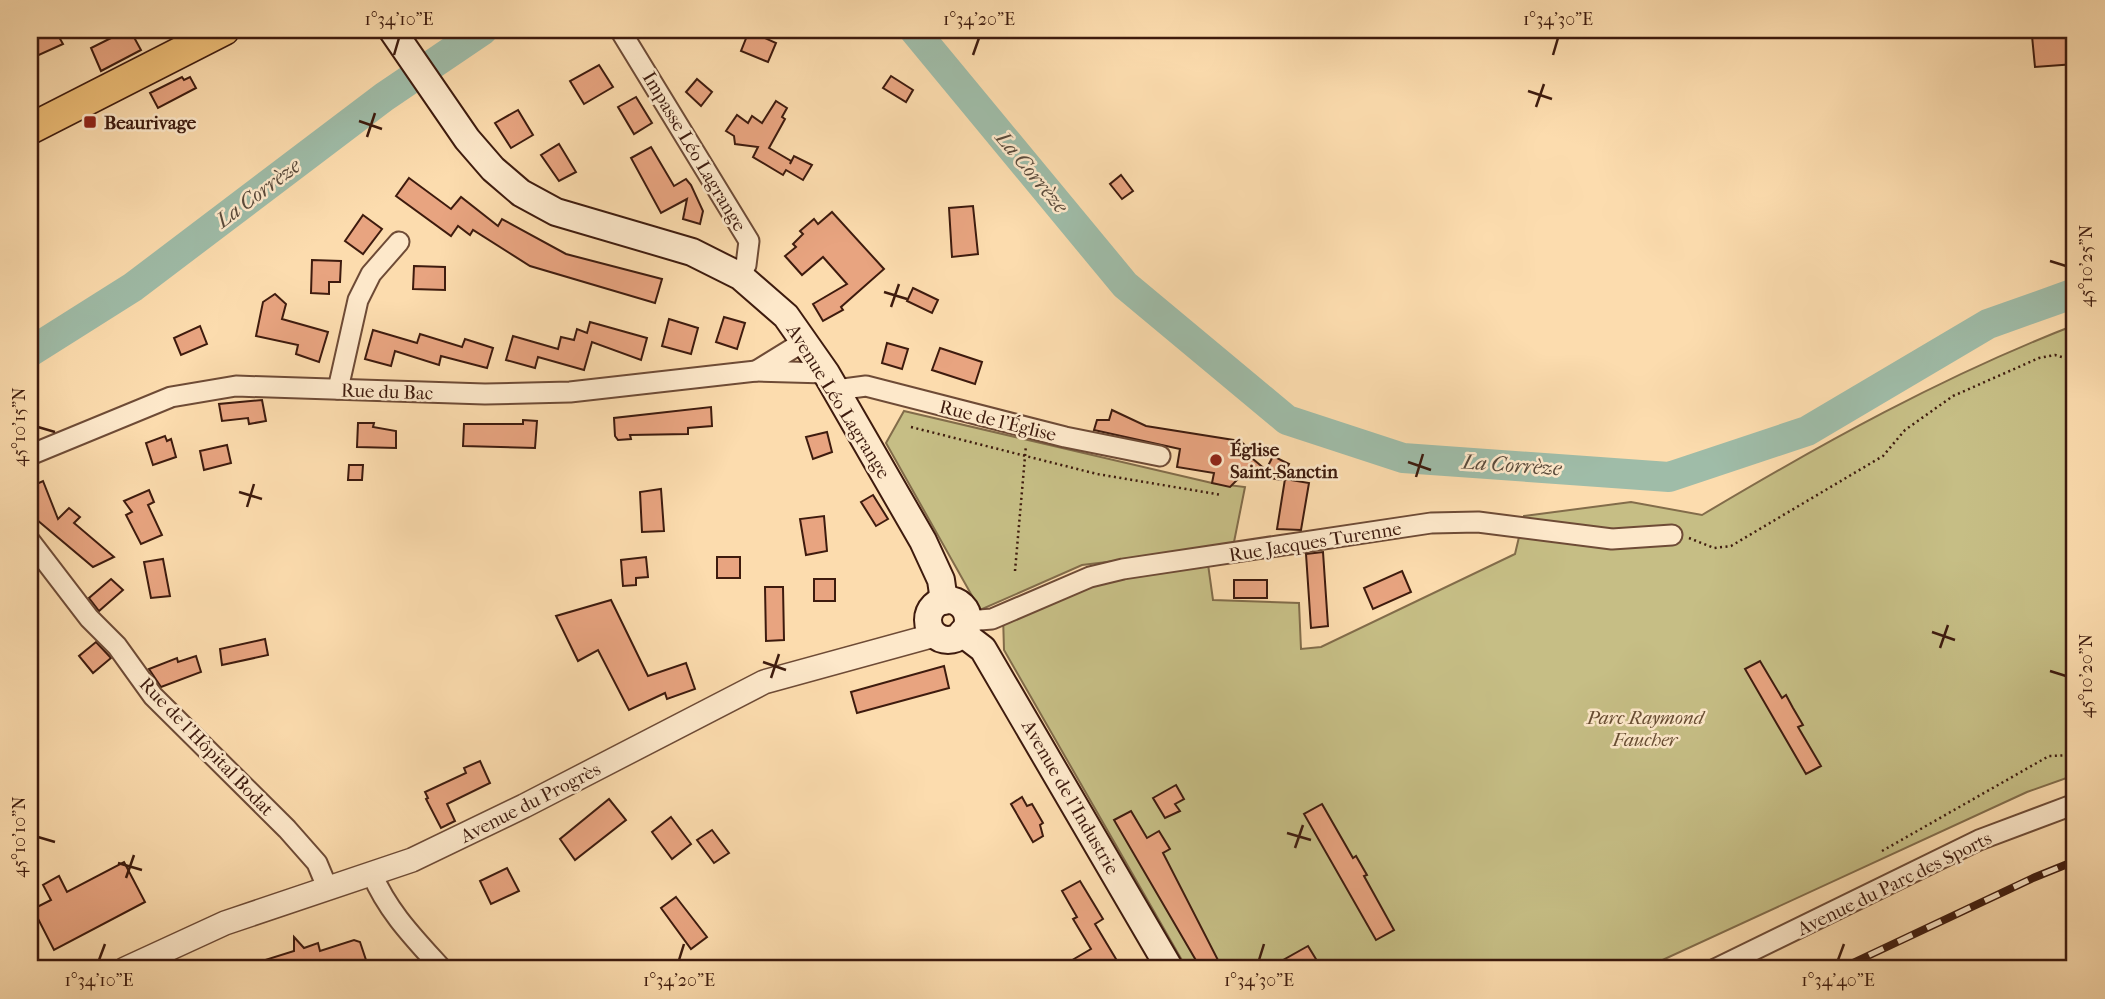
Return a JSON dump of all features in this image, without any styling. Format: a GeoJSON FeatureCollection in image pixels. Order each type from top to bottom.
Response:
{"type":"FeatureCollection","features":[{"type":"Feature","properties":{"kind":"main road"},"geometry":{"type":"LineString","coordinates":[[30,129],[224,30]]}},
{"type":"Feature","properties":{"kind":"main road","name":"Avenue Léo Lagrange"},"geometry":{"type":"LineString","coordinates":[[392,30],[467,139],[493,169],[522,193],[556,212],[692,252],[740,276],[786,316],[831,382],[923,541],[941,580],[944,601]]}},
{"type":"Feature","properties":{"kind":"main road"},"geometry":{"type":"LineString","coordinates":[[944,601],[961,605],[965,627],[946,640],[936,635],[929,625],[930,612],[944,601]]}},
{"type":"Feature","properties":{"kind":"main road","name":"Avenue de l'Industrie"},"geometry":{"type":"LineString","coordinates":[[965,627],[983,649],[1170,969]]}},
{"type":"Feature","properties":{"kind":"street","name":"Impasse Léo Lagrange"},"geometry":{"type":"LineString","coordinates":[[620,30],[749,241],[746,265],[740,276]]}},
{"type":"Feature","properties":{"kind":"street"},"geometry":{"type":"LineString","coordinates":[[338,389],[358,300],[371,274],[399,242]]}},
{"type":"Feature","properties":{"kind":"street","name":"Rue du Bac"},"geometry":{"type":"LineString","coordinates":[[756,371],[803,342]]}},
{"type":"Feature","properties":{"kind":"street","name":"Rue du Bac"},"geometry":{"type":"LineString","coordinates":[[30,455],[171,397],[236,386],[485,394],[570,392],[756,371],[831,382]]}},
{"type":"Feature","properties":{"kind":"street","name":"Rue de l'Église"},"geometry":{"type":"LineString","coordinates":[[831,382],[866,386],[1030,428],[1160,456]]}},
{"type":"Feature","properties":{"kind":"street","name":"Rue Jacques Turenne"},"geometry":{"type":"LineString","coordinates":[[965,627],[992,619],[1090,578],[1123,569],[1431,523],[1478,522],[1612,539],[1672,535]]}},
{"type":"Feature","properties":{"kind":"street","name":"Rue de l'Hôpital Bodat"},"geometry":{"type":"LineString","coordinates":[[30,541],[89,618],[117,646],[153,696],[287,829],[317,863],[327,887]]}},
{"type":"Feature","properties":{"kind":"street","name":"Avenue du Progrès"},"geometry":{"type":"LineString","coordinates":[[125,969],[225,923],[372,874],[476,830],[764,682],[936,635]]}},
{"type":"Feature","properties":{"kind":"street","name":"Avenue du Parc des Sports"},"geometry":{"type":"LineString","coordinates":[[1715,969],[1979,840],[2075,804]]}},
{"type":"Feature","properties":{"kind":"street"},"geometry":{"type":"LineString","coordinates":[[372,874],[383,900],[393,914],[442,969]]}},
{"type":"Feature","properties":{"kind":"path"},"geometry":{"type":"LineString","coordinates":[[1672,535],[1714,548],[1731,547],[1883,456],[1905,430],[1953,396],[2039,358],[2055,355],[2075,361]]}},
{"type":"Feature","properties":{"kind":"path"},"geometry":{"type":"LineString","coordinates":[[912,427],[1097,474],[1222,495]]}},
{"type":"Feature","properties":{"kind":"path"},"geometry":{"type":"LineString","coordinates":[[1015,571],[1030,428]]}},
{"type":"Feature","properties":{"kind":"path"},"geometry":{"type":"LineString","coordinates":[[1882,851],[2049,756],[2075,755]]}},
{"type":"Feature","properties":{"kind":"green space","name":"Parc Raymond Faucher"},"geometry":{"type":"Polygon","coordinates":[[[2075,325],[2075,775],[2027,792],[1643,969],[1187,969],[1004,650],[1003,615],[1090,577],[1207,557],[1213,600],[1299,603],[1301,649],[1321,647],[1515,554],[1524,516],[1631,502],[1702,515],[1792,462],[1931,388],[2075,325]]]}},
{"type":"Feature","properties":{"kind":"green space"},"geometry":{"type":"Polygon","coordinates":[[[904,411],[1212,483],[1245,487],[1233,547],[1082,565],[980,610],[886,443],[904,411]]]}},
{"type":"Feature","properties":{"kind":"building"},"geometry":{"type":"Polygon","coordinates":[[[44,30],[55,30],[63,44],[30,59],[30,38],[44,30]]]}},
{"type":"Feature","properties":{"kind":"building"},"geometry":{"type":"Polygon","coordinates":[[[130,30],[141,50],[101,71],[91,48],[130,30]]]}},
{"type":"Feature","properties":{"kind":"building"},"geometry":{"type":"Polygon","coordinates":[[[749,31],[776,43],[768,62],[741,51],[749,31]]]}},
{"type":"Feature","properties":{"kind":"building"},"geometry":{"type":"Polygon","coordinates":[[[2075,32],[2075,64],[2035,67],[2032,36],[2075,32]]]}},
{"type":"Feature","properties":{"kind":"building"},"geometry":{"type":"Polygon","coordinates":[[[599,65],[613,87],[584,104],[570,81],[599,65]]]}},
{"type":"Feature","properties":{"kind":"building"},"geometry":{"type":"Polygon","coordinates":[[[891,76],[913,90],[906,102],[883,88],[891,76]]]}},
{"type":"Feature","properties":{"kind":"building"},"geometry":{"type":"Polygon","coordinates":[[[182,77],[184,80],[190,77],[196,88],[158,108],[150,93],[182,77]]]}},
{"type":"Feature","properties":{"kind":"building"},"geometry":{"type":"Polygon","coordinates":[[[697,79],[712,92],[701,106],[686,92],[697,79]]]}},
{"type":"Feature","properties":{"kind":"building"},"geometry":{"type":"Polygon","coordinates":[[[636,97],[652,123],[634,134],[618,107],[636,97]]]}},
{"type":"Feature","properties":{"kind":"building"},"geometry":{"type":"Polygon","coordinates":[[[776,101],[787,108],[782,117],[785,119],[769,148],[791,161],[790,164],[794,156],[812,165],[803,180],[786,170],[783,175],[753,157],[758,147],[735,144],[734,136],[726,131],[737,115],[748,123],[752,116],[762,123],[776,101]]]}},
{"type":"Feature","properties":{"kind":"building"},"geometry":{"type":"Polygon","coordinates":[[[518,110],[533,135],[511,148],[495,123],[518,110]]]}},
{"type":"Feature","properties":{"kind":"building"},"geometry":{"type":"Polygon","coordinates":[[[559,144],[576,172],[559,181],[541,155],[559,144]]]}},
{"type":"Feature","properties":{"kind":"building"},"geometry":{"type":"Polygon","coordinates":[[[651,147],[674,186],[686,179],[691,185],[703,211],[700,224],[683,219],[687,199],[661,213],[631,158],[651,147]]]}},
{"type":"Feature","properties":{"kind":"building"},"geometry":{"type":"Polygon","coordinates":[[[1121,175],[1133,191],[1122,199],[1110,184],[1121,175]]]}},
{"type":"Feature","properties":{"kind":"building"},"geometry":{"type":"Polygon","coordinates":[[[409,178],[451,209],[461,197],[498,226],[502,219],[566,254],[662,279],[655,303],[530,266],[473,230],[470,235],[458,226],[451,236],[396,196],[409,178]]]}},
{"type":"Feature","properties":{"kind":"building"},"geometry":{"type":"Polygon","coordinates":[[[973,206],[978,254],[952,257],[949,208],[973,206]]]}},
{"type":"Feature","properties":{"kind":"building"},"geometry":{"type":"Polygon","coordinates":[[[832,212],[884,269],[841,307],[843,310],[823,321],[813,304],[847,284],[823,257],[802,275],[785,256],[796,247],[793,244],[803,234],[800,231],[814,219],[818,224],[832,212]]]}},
{"type":"Feature","properties":{"kind":"building"},"geometry":{"type":"Polygon","coordinates":[[[363,215],[382,229],[363,254],[345,241],[363,215]]]}},
{"type":"Feature","properties":{"kind":"building"},"geometry":{"type":"Polygon","coordinates":[[[312,260],[341,261],[340,282],[329,282],[329,294],[311,293],[312,260]]]}},
{"type":"Feature","properties":{"kind":"building"},"geometry":{"type":"Polygon","coordinates":[[[414,266],[445,267],[445,290],[413,289],[414,266]]]}},
{"type":"Feature","properties":{"kind":"building"},"geometry":{"type":"Polygon","coordinates":[[[913,288],[938,300],[932,313],[907,301],[913,288]]]}},
{"type":"Feature","properties":{"kind":"building"},"geometry":{"type":"Polygon","coordinates":[[[275,294],[286,304],[282,319],[328,332],[319,362],[296,354],[298,345],[256,336],[263,302],[275,294]]]}},
{"type":"Feature","properties":{"kind":"building"},"geometry":{"type":"Polygon","coordinates":[[[724,317],[745,323],[737,349],[716,342],[724,317]]]}},
{"type":"Feature","properties":{"kind":"building"},"geometry":{"type":"Polygon","coordinates":[[[669,319],[698,328],[691,354],[662,346],[669,319]]]}},
{"type":"Feature","properties":{"kind":"building"},"geometry":{"type":"Polygon","coordinates":[[[590,322],[647,338],[641,360],[592,342],[584,370],[538,357],[535,368],[506,360],[513,336],[558,349],[561,337],[574,340],[577,329],[587,333],[590,322]]]}},
{"type":"Feature","properties":{"kind":"building"},"geometry":{"type":"Polygon","coordinates":[[[200,326],[207,344],[181,355],[174,338],[200,326]]]}},
{"type":"Feature","properties":{"kind":"building"},"geometry":{"type":"Polygon","coordinates":[[[373,330],[417,343],[420,334],[462,347],[465,339],[493,348],[487,368],[441,356],[439,365],[395,351],[391,366],[365,359],[373,330]]]}},
{"type":"Feature","properties":{"kind":"building"},"geometry":{"type":"Polygon","coordinates":[[[887,343],[908,349],[902,369],[882,363],[887,343]]]}},
{"type":"Feature","properties":{"kind":"building"},"geometry":{"type":"Polygon","coordinates":[[[940,348],[982,362],[975,384],[932,370],[940,348]]]}},
{"type":"Feature","properties":{"kind":"building"},"geometry":{"type":"Polygon","coordinates":[[[262,400],[266,421],[249,424],[248,418],[222,421],[219,404],[262,400]]]}},
{"type":"Feature","properties":{"kind":"building"},"geometry":{"type":"Polygon","coordinates":[[[711,407],[712,426],[688,428],[688,434],[630,435],[631,439],[618,440],[615,436],[614,418],[711,407]]]}},
{"type":"Feature","properties":{"kind":"building"},"geometry":{"type":"Polygon","coordinates":[[[1112,410],[1146,426],[1240,441],[1246,446],[1247,454],[1266,470],[1273,456],[1289,464],[1281,480],[1253,475],[1241,476],[1230,487],[1212,483],[1214,473],[1177,467],[1180,449],[1094,430],[1097,420],[1109,420],[1112,410]]]}},
{"type":"Feature","properties":{"kind":"building"},"geometry":{"type":"Polygon","coordinates":[[[523,420],[537,421],[535,448],[463,446],[464,424],[523,424],[523,420]]]}},
{"type":"Feature","properties":{"kind":"building"},"geometry":{"type":"Polygon","coordinates":[[[358,423],[374,423],[373,427],[396,431],[396,448],[357,447],[358,423]]]}},
{"type":"Feature","properties":{"kind":"building"},"geometry":{"type":"Polygon","coordinates":[[[827,432],[832,452],[813,459],[806,437],[827,432]]]}},
{"type":"Feature","properties":{"kind":"building"},"geometry":{"type":"Polygon","coordinates":[[[165,436],[167,441],[171,439],[176,457],[153,465],[146,443],[165,436]]]}},
{"type":"Feature","properties":{"kind":"building"},"geometry":{"type":"Polygon","coordinates":[[[227,445],[231,463],[204,470],[200,451],[227,445]]]}},
{"type":"Feature","properties":{"kind":"building"},"geometry":{"type":"Polygon","coordinates":[[[349,465],[363,465],[362,480],[348,480],[349,465]]]}},
{"type":"Feature","properties":{"kind":"building"},"geometry":{"type":"Polygon","coordinates":[[[1285,479],[1309,483],[1301,530],[1277,529],[1285,479]]]}},
{"type":"Feature","properties":{"kind":"building"},"geometry":{"type":"Polygon","coordinates":[[[43,481],[58,519],[69,508],[80,517],[74,523],[114,557],[93,567],[30,514],[30,487],[43,481]]]}},
{"type":"Feature","properties":{"kind":"building"},"geometry":{"type":"Polygon","coordinates":[[[661,489],[664,531],[642,532],[640,492],[661,489]]]}},
{"type":"Feature","properties":{"kind":"building"},"geometry":{"type":"Polygon","coordinates":[[[149,490],[154,502],[148,505],[162,535],[141,544],[126,515],[132,512],[124,501],[149,490]]]}},
{"type":"Feature","properties":{"kind":"building"},"geometry":{"type":"Polygon","coordinates":[[[873,495],[888,519],[876,526],[861,502],[873,495]]]}},
{"type":"Feature","properties":{"kind":"building"},"geometry":{"type":"Polygon","coordinates":[[[824,516],[827,551],[806,555],[800,519],[824,516]]]}},
{"type":"Feature","properties":{"kind":"building"},"geometry":{"type":"Polygon","coordinates":[[[1323,552],[1328,626],[1311,628],[1306,554],[1323,552]]]}},
{"type":"Feature","properties":{"kind":"building"},"geometry":{"type":"Polygon","coordinates":[[[646,557],[648,577],[636,578],[636,585],[623,586],[621,560],[646,557]]]}},
{"type":"Feature","properties":{"kind":"building"},"geometry":{"type":"Polygon","coordinates":[[[717,557],[740,557],[740,578],[717,578],[717,557]]]}},
{"type":"Feature","properties":{"kind":"building"},"geometry":{"type":"Polygon","coordinates":[[[163,559],[170,596],[151,598],[144,562],[163,559]]]}},
{"type":"Feature","properties":{"kind":"building"},"geometry":{"type":"Polygon","coordinates":[[[1402,571],[1411,592],[1373,609],[1364,588],[1402,571]]]}},
{"type":"Feature","properties":{"kind":"building"},"geometry":{"type":"Polygon","coordinates":[[[111,579],[123,590],[99,611],[89,598],[111,579]]]}},
{"type":"Feature","properties":{"kind":"building"},"geometry":{"type":"Polygon","coordinates":[[[814,579],[835,579],[835,601],[814,601],[814,579]]]}},
{"type":"Feature","properties":{"kind":"building"},"geometry":{"type":"Polygon","coordinates":[[[1234,580],[1267,580],[1267,598],[1234,598],[1234,580]]]}},
{"type":"Feature","properties":{"kind":"building"},"geometry":{"type":"Polygon","coordinates":[[[765,587],[783,587],[784,640],[766,641],[765,587]]]}},
{"type":"Feature","properties":{"kind":"building"},"geometry":{"type":"Polygon","coordinates":[[[611,600],[648,676],[686,663],[695,689],[667,699],[665,693],[629,710],[598,650],[578,661],[556,616],[611,600]]]}},
{"type":"Feature","properties":{"kind":"building"},"geometry":{"type":"Polygon","coordinates":[[[265,639],[268,655],[222,665],[220,649],[265,639]]]}},
{"type":"Feature","properties":{"kind":"building"},"geometry":{"type":"Polygon","coordinates":[[[96,642],[111,658],[93,673],[79,656],[96,642]]]}},
{"type":"Feature","properties":{"kind":"building"},"geometry":{"type":"Polygon","coordinates":[[[196,656],[201,672],[161,687],[149,669],[177,658],[178,662],[196,656]]]}},
{"type":"Feature","properties":{"kind":"building"},"geometry":{"type":"Polygon","coordinates":[[[1760,661],[1782,698],[1786,695],[1803,725],[1798,727],[1821,766],[1806,774],[1745,669],[1760,661]]]}},
{"type":"Feature","properties":{"kind":"building"},"geometry":{"type":"Polygon","coordinates":[[[944,666],[949,688],[857,713],[851,692],[944,666]]]}},
{"type":"Feature","properties":{"kind":"building"},"geometry":{"type":"Polygon","coordinates":[[[480,761],[490,783],[447,804],[455,821],[441,828],[425,792],[466,773],[464,768],[480,761]]]}},
{"type":"Feature","properties":{"kind":"building"},"geometry":{"type":"Polygon","coordinates":[[[1176,785],[1184,799],[1175,804],[1180,811],[1165,818],[1153,798],[1176,785]]]}},
{"type":"Feature","properties":{"kind":"building"},"geometry":{"type":"Polygon","coordinates":[[[1022,797],[1027,806],[1032,804],[1043,823],[1040,825],[1043,836],[1033,842],[1011,804],[1022,797]]]}},
{"type":"Feature","properties":{"kind":"building"},"geometry":{"type":"Polygon","coordinates":[[[609,799],[626,820],[575,860],[560,839],[609,799]]]}},
{"type":"Feature","properties":{"kind":"building"},"geometry":{"type":"Polygon","coordinates":[[[1322,804],[1353,858],[1356,856],[1367,875],[1364,876],[1394,930],[1376,940],[1304,814],[1322,804]]]}},
{"type":"Feature","properties":{"kind":"building"},"geometry":{"type":"Polygon","coordinates":[[[1131,811],[1147,838],[1159,831],[1170,849],[1163,853],[1220,964],[1210,969],[1201,969],[1114,820],[1131,811]]]}},
{"type":"Feature","properties":{"kind":"building"},"geometry":{"type":"Polygon","coordinates":[[[671,817],[691,844],[672,859],[652,832],[671,817]]]}},
{"type":"Feature","properties":{"kind":"building"},"geometry":{"type":"Polygon","coordinates":[[[712,830],[729,853],[714,863],[697,840],[712,830]]]}},
{"type":"Feature","properties":{"kind":"building"},"geometry":{"type":"Polygon","coordinates":[[[124,862],[145,902],[54,950],[33,909],[51,900],[43,885],[59,876],[67,892],[124,862]]]}},
{"type":"Feature","properties":{"kind":"building"},"geometry":{"type":"Polygon","coordinates":[[[507,868],[519,891],[491,904],[480,881],[507,868]]]}},
{"type":"Feature","properties":{"kind":"building"},"geometry":{"type":"Polygon","coordinates":[[[1080,881],[1103,919],[1095,924],[1122,969],[1057,969],[1091,949],[1073,919],[1077,917],[1062,891],[1080,881]]]}},
{"type":"Feature","properties":{"kind":"building"},"geometry":{"type":"Polygon","coordinates":[[[676,897],[707,937],[691,949],[661,908],[676,897]]]}},
{"type":"Feature","properties":{"kind":"building"},"geometry":{"type":"Polygon","coordinates":[[[294,937],[304,948],[318,943],[320,951],[354,940],[360,942],[369,969],[246,969],[246,966],[294,951],[294,937]]]}},
{"type":"Feature","properties":{"kind":"building"},"geometry":{"type":"Polygon","coordinates":[[[1308,946],[1322,969],[1267,969],[1308,946]]]}},
{"type":"Feature","properties":{"kind":"waterway","name":"La Corrèze"},"geometry":{"type":"LineString","coordinates":[[30,352],[133,287],[384,97],[483,30]]}},
{"type":"Feature","properties":{"kind":"waterway","name":"La Corrèze"},"geometry":{"type":"LineString","coordinates":[[914,30],[1125,285],[1287,420],[1403,458],[1669,477],[1807,431],[1988,324],[2075,293]]}},
{"type":"Feature","properties":{"kind":"railway"},"geometry":{"type":"LineString","coordinates":[[1840,969],[2075,861]]}},
{"type":"Feature","properties":{"kind":"place","name":"Beaurivage"},"geometry":{"type":"Point","coordinates":[90,122]}},
{"type":"Feature","properties":{"kind":"place","name":"Église Saint-Sanctin"},"geometry":{"type":"Point","coordinates":[1216,460]}}]}
